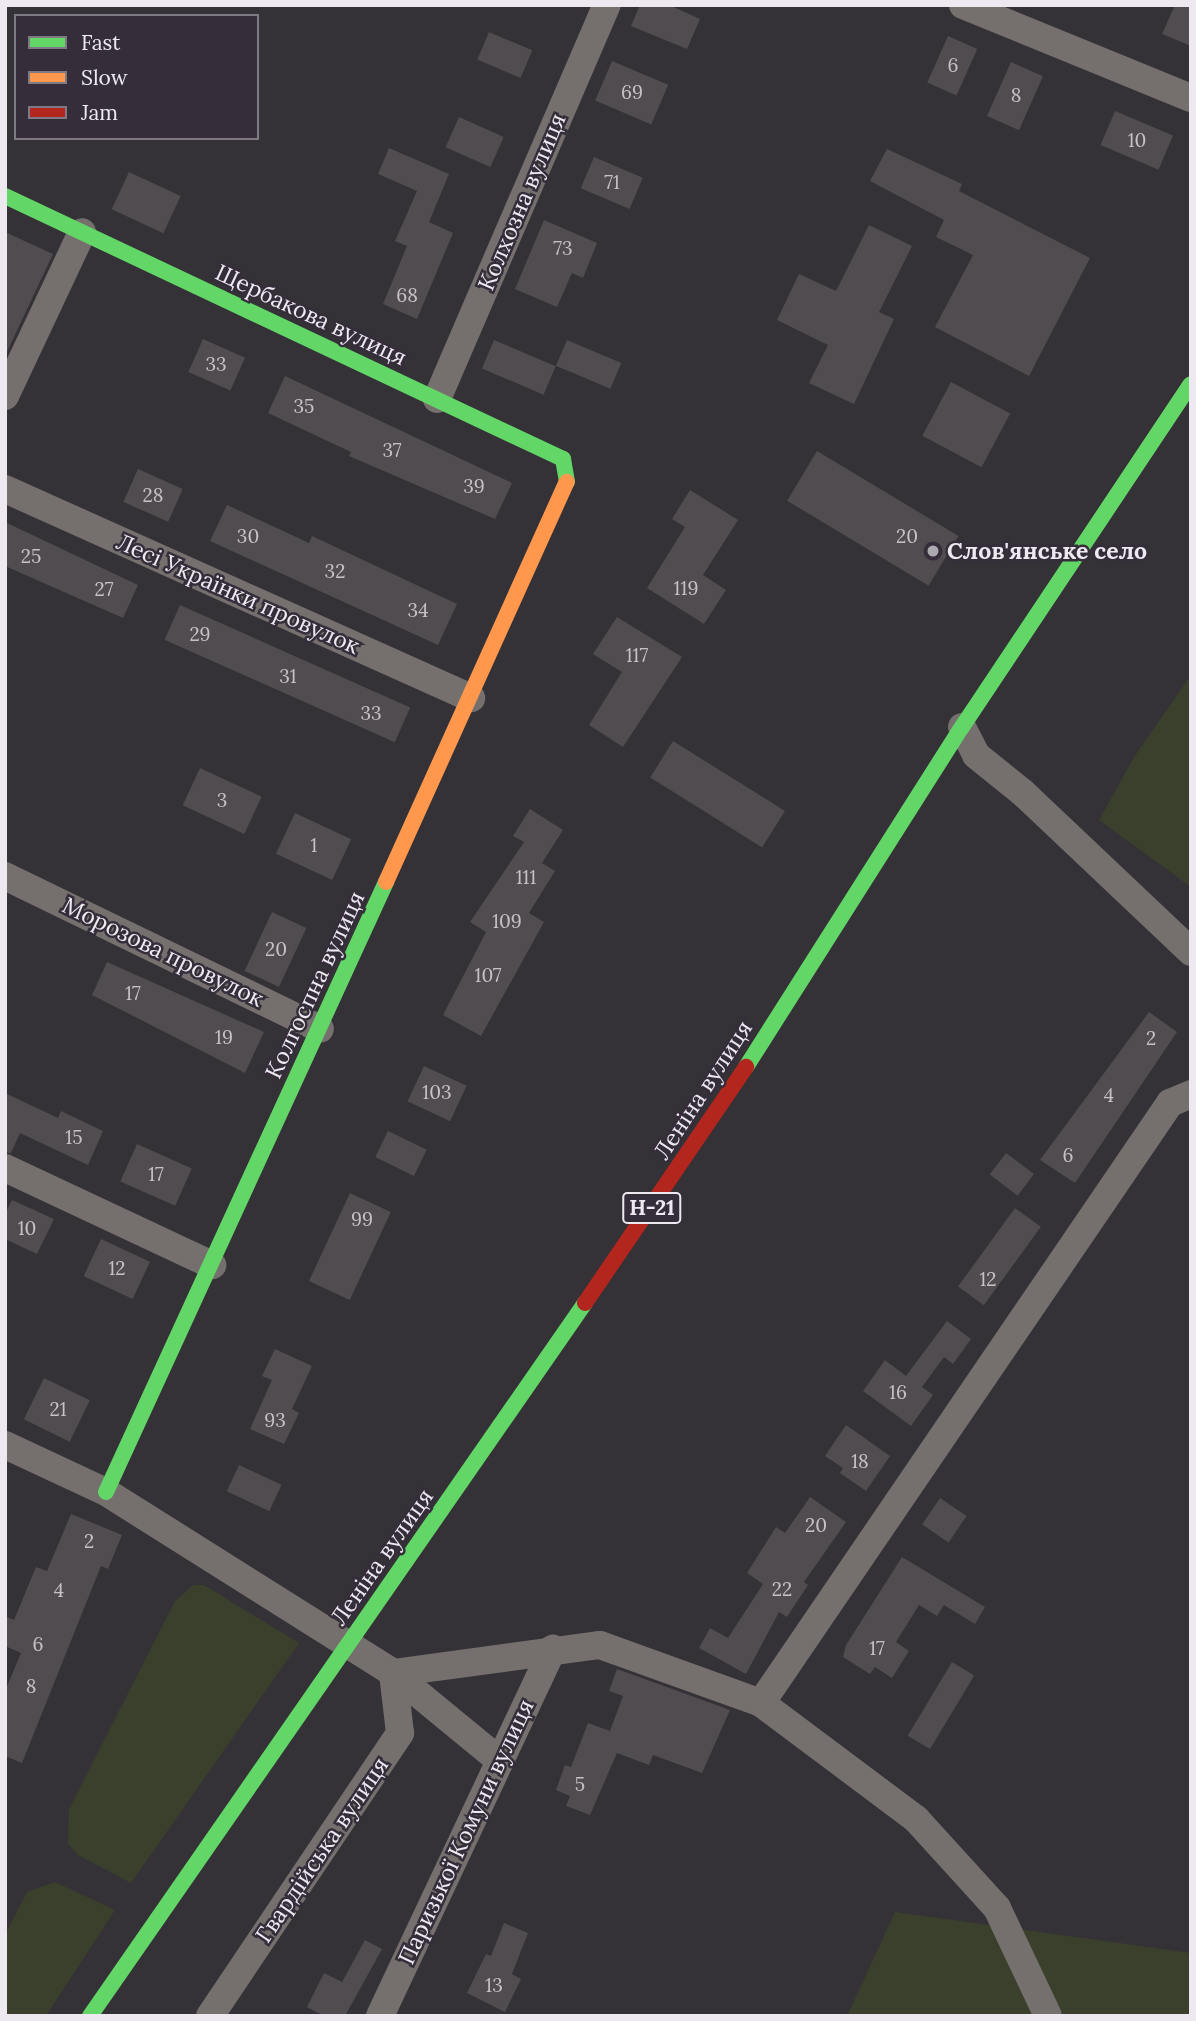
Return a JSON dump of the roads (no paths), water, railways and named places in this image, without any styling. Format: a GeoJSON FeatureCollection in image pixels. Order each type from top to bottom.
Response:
{"type":"FeatureCollection","features":[{"type":"Feature","properties":{"kind":"main road","name":"Щербакова вулиця"},"geometry":{"type":"LineString","coordinates":[[5,196],[563,459],[569,475],[564,495]]}},
{"type":"Feature","properties":{"kind":"main road","name":"Леніна вулиця"},"geometry":{"type":"LineString","coordinates":[[90,2016],[705,1130],[962,727],[1191,384]]}},
{"type":"Feature","properties":{"kind":"main road","name":"Колгоспна вулиця"},"geometry":{"type":"LineString","coordinates":[[106,1492],[564,495]]}},
{"type":"Feature","properties":{"kind":"street","name":"Колхозна вулиця"},"geometry":{"type":"LineString","coordinates":[[437,399],[607,5]]}},
{"type":"Feature","properties":{"kind":"street"},"geometry":{"type":"LineString","coordinates":[[963,5],[1191,98]]}},
{"type":"Feature","properties":{"kind":"street"},"geometry":{"type":"LineString","coordinates":[[5,396],[82,232]]}},
{"type":"Feature","properties":{"kind":"street","name":"Лесі Українки провулок"},"geometry":{"type":"LineString","coordinates":[[5,489],[471,698]]}},
{"type":"Feature","properties":{"kind":"street"},"geometry":{"type":"LineString","coordinates":[[962,727],[976,755],[1022,792],[1191,952]]}},
{"type":"Feature","properties":{"kind":"street","name":"Морозова провулок"},"geometry":{"type":"LineString","coordinates":[[5,876],[320,1028]]}},
{"type":"Feature","properties":{"kind":"street"},"geometry":{"type":"LineString","coordinates":[[761,1703],[1170,1103],[1191,1094]]}},
{"type":"Feature","properties":{"kind":"street"},"geometry":{"type":"LineString","coordinates":[[5,1168],[212,1265]]}},
{"type":"Feature","properties":{"kind":"street"},"geometry":{"type":"LineString","coordinates":[[5,1445],[106,1492],[393,1674],[500,1761]]}},
{"type":"Feature","properties":{"kind":"street"},"geometry":{"type":"LineString","coordinates":[[393,1674],[553,1649],[600,1645],[761,1703],[916,1819],[998,1908],[1048,2016]]}},
{"type":"Feature","properties":{"kind":"street","name":"Паризької Комуни вулиця"},"geometry":{"type":"LineString","coordinates":[[380,2016],[553,1649]]}},
{"type":"Feature","properties":{"kind":"street","name":"Гвардійська вулиця"},"geometry":{"type":"LineString","coordinates":[[210,2016],[400,1733],[393,1674]]}},
{"type":"Feature","properties":{"kind":"place","name":"Слов'янське село"},"geometry":{"type":"Point","coordinates":[933,551]}}]}
